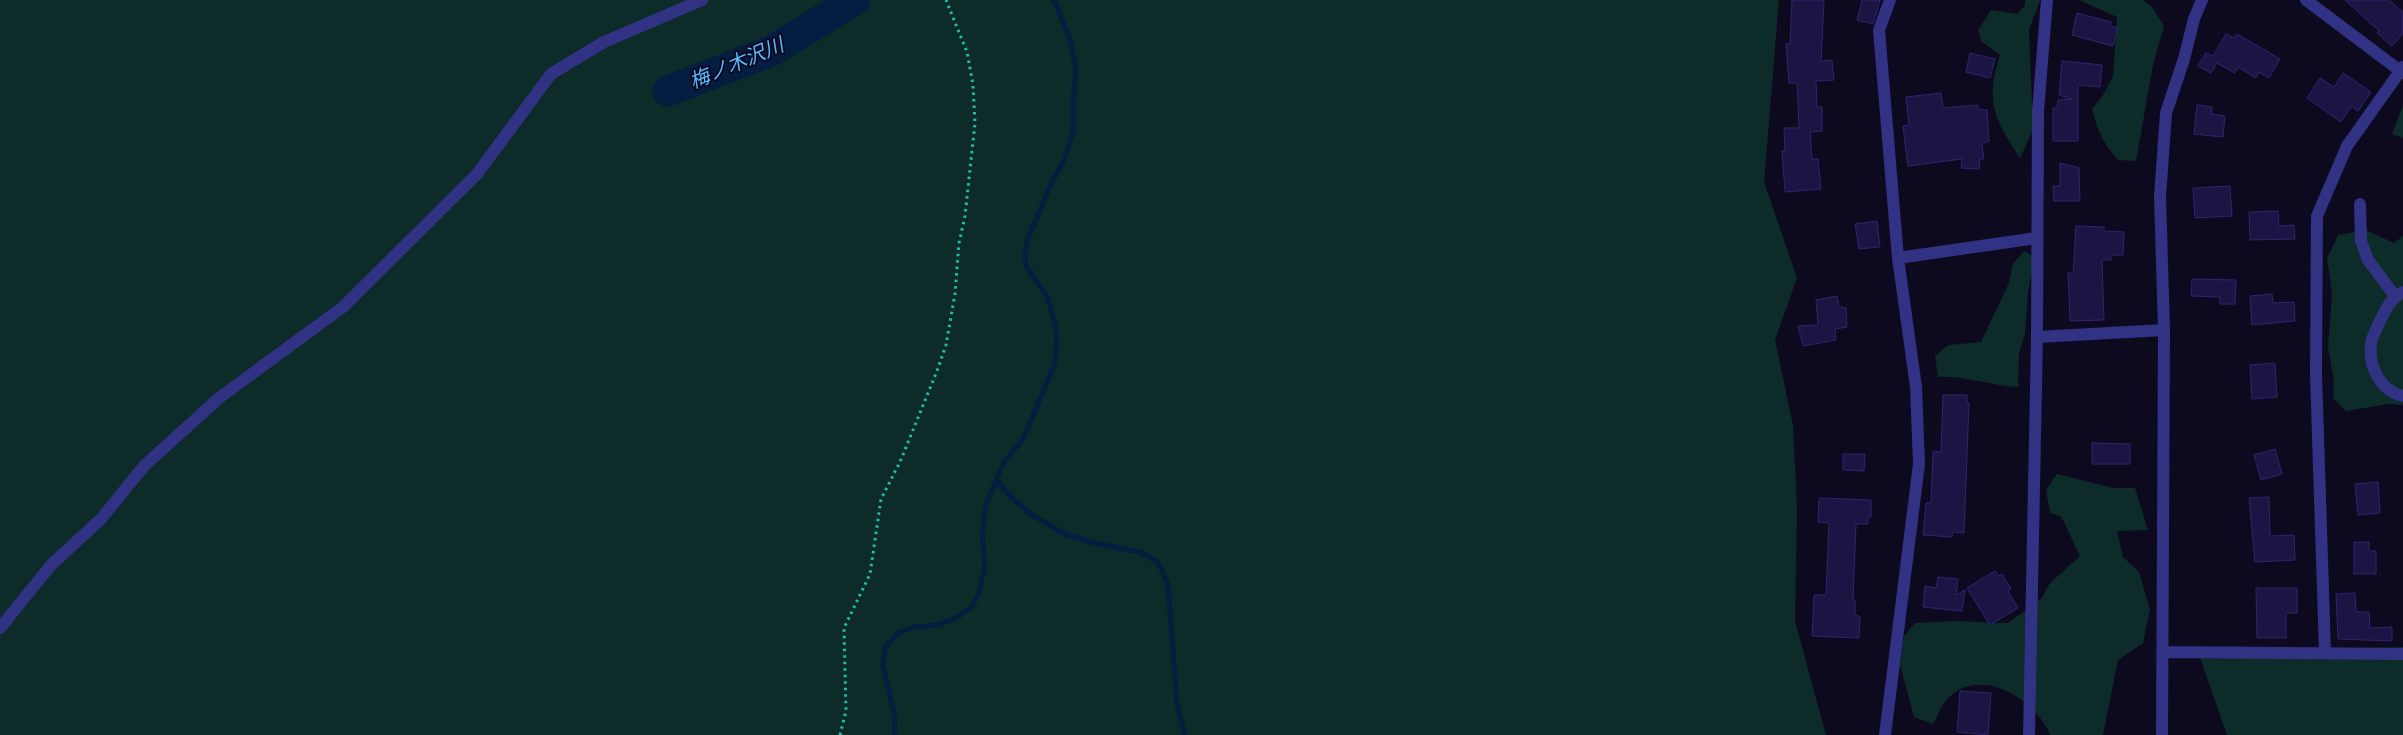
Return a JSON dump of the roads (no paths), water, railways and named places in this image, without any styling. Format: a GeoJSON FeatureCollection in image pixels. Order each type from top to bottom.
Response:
{"type":"FeatureCollection","features":[{"type":"Feature","properties":{"kind":"street"},"geometry":{"type":"LineString","coordinates":[[0,628],[52,564],[101,519],[144,466],[219,398],[343,307],[477,174],[551,74],[604,42],[702,0]]}},
{"type":"Feature","properties":{"kind":"street"},"geometry":{"type":"LineString","coordinates":[[1885,735],[1919,464],[1916,387],[1898,258],[1879,30],[1890,0]]}},
{"type":"Feature","properties":{"kind":"street"},"geometry":{"type":"LineString","coordinates":[[2029,735],[2037,337],[2038,111],[2047,0]]}},
{"type":"Feature","properties":{"kind":"street"},"geometry":{"type":"LineString","coordinates":[[2162,735],[2164,652],[2164,330],[2160,196],[2166,113],[2184,59],[2194,19],[2202,0]]}},
{"type":"Feature","properties":{"kind":"street"},"geometry":{"type":"LineString","coordinates":[[2306,0],[2402,70],[2347,146],[2317,216],[2316,374],[2325,652]]}},
{"type":"Feature","properties":{"kind":"street"},"geometry":{"type":"LineString","coordinates":[[2360,204],[2361,241],[2368,260],[2399,294],[2379,323],[2371,344],[2372,364],[2380,382],[2393,394],[2403,396]]}},
{"type":"Feature","properties":{"kind":"street"},"geometry":{"type":"LineString","coordinates":[[1898,258],[2037,238]]}},
{"type":"Feature","properties":{"kind":"street"},"geometry":{"type":"LineString","coordinates":[[2037,337],[2164,330]]}},
{"type":"Feature","properties":{"kind":"street"},"geometry":{"type":"LineString","coordinates":[[2164,652],[2403,654]]}},
{"type":"Feature","properties":{"kind":"waterway","name":"梅ノ木沢川"},"geometry":{"type":"LineString","coordinates":[[668,91],[771,51],[855,0]]}},
{"type":"Feature","properties":{"kind":"waterway"},"geometry":{"type":"LineString","coordinates":[[895,735],[894,713],[883,666],[885,648],[898,633],[915,627],[939,625],[958,617],[972,607],[979,592],[985,566],[982,533],[986,504],[1004,462],[1023,439],[1055,363],[1057,341],[1055,322],[1047,297],[1026,266],[1025,255],[1028,239],[1050,186],[1063,162],[1073,133],[1073,101],[1076,72],[1071,42],[1054,0]]}},
{"type":"Feature","properties":{"kind":"waterway"},"geometry":{"type":"LineString","coordinates":[[997,481],[1011,497],[1032,515],[1065,534],[1098,544],[1140,552],[1158,562],[1168,584],[1177,704],[1185,735]]}}]}
